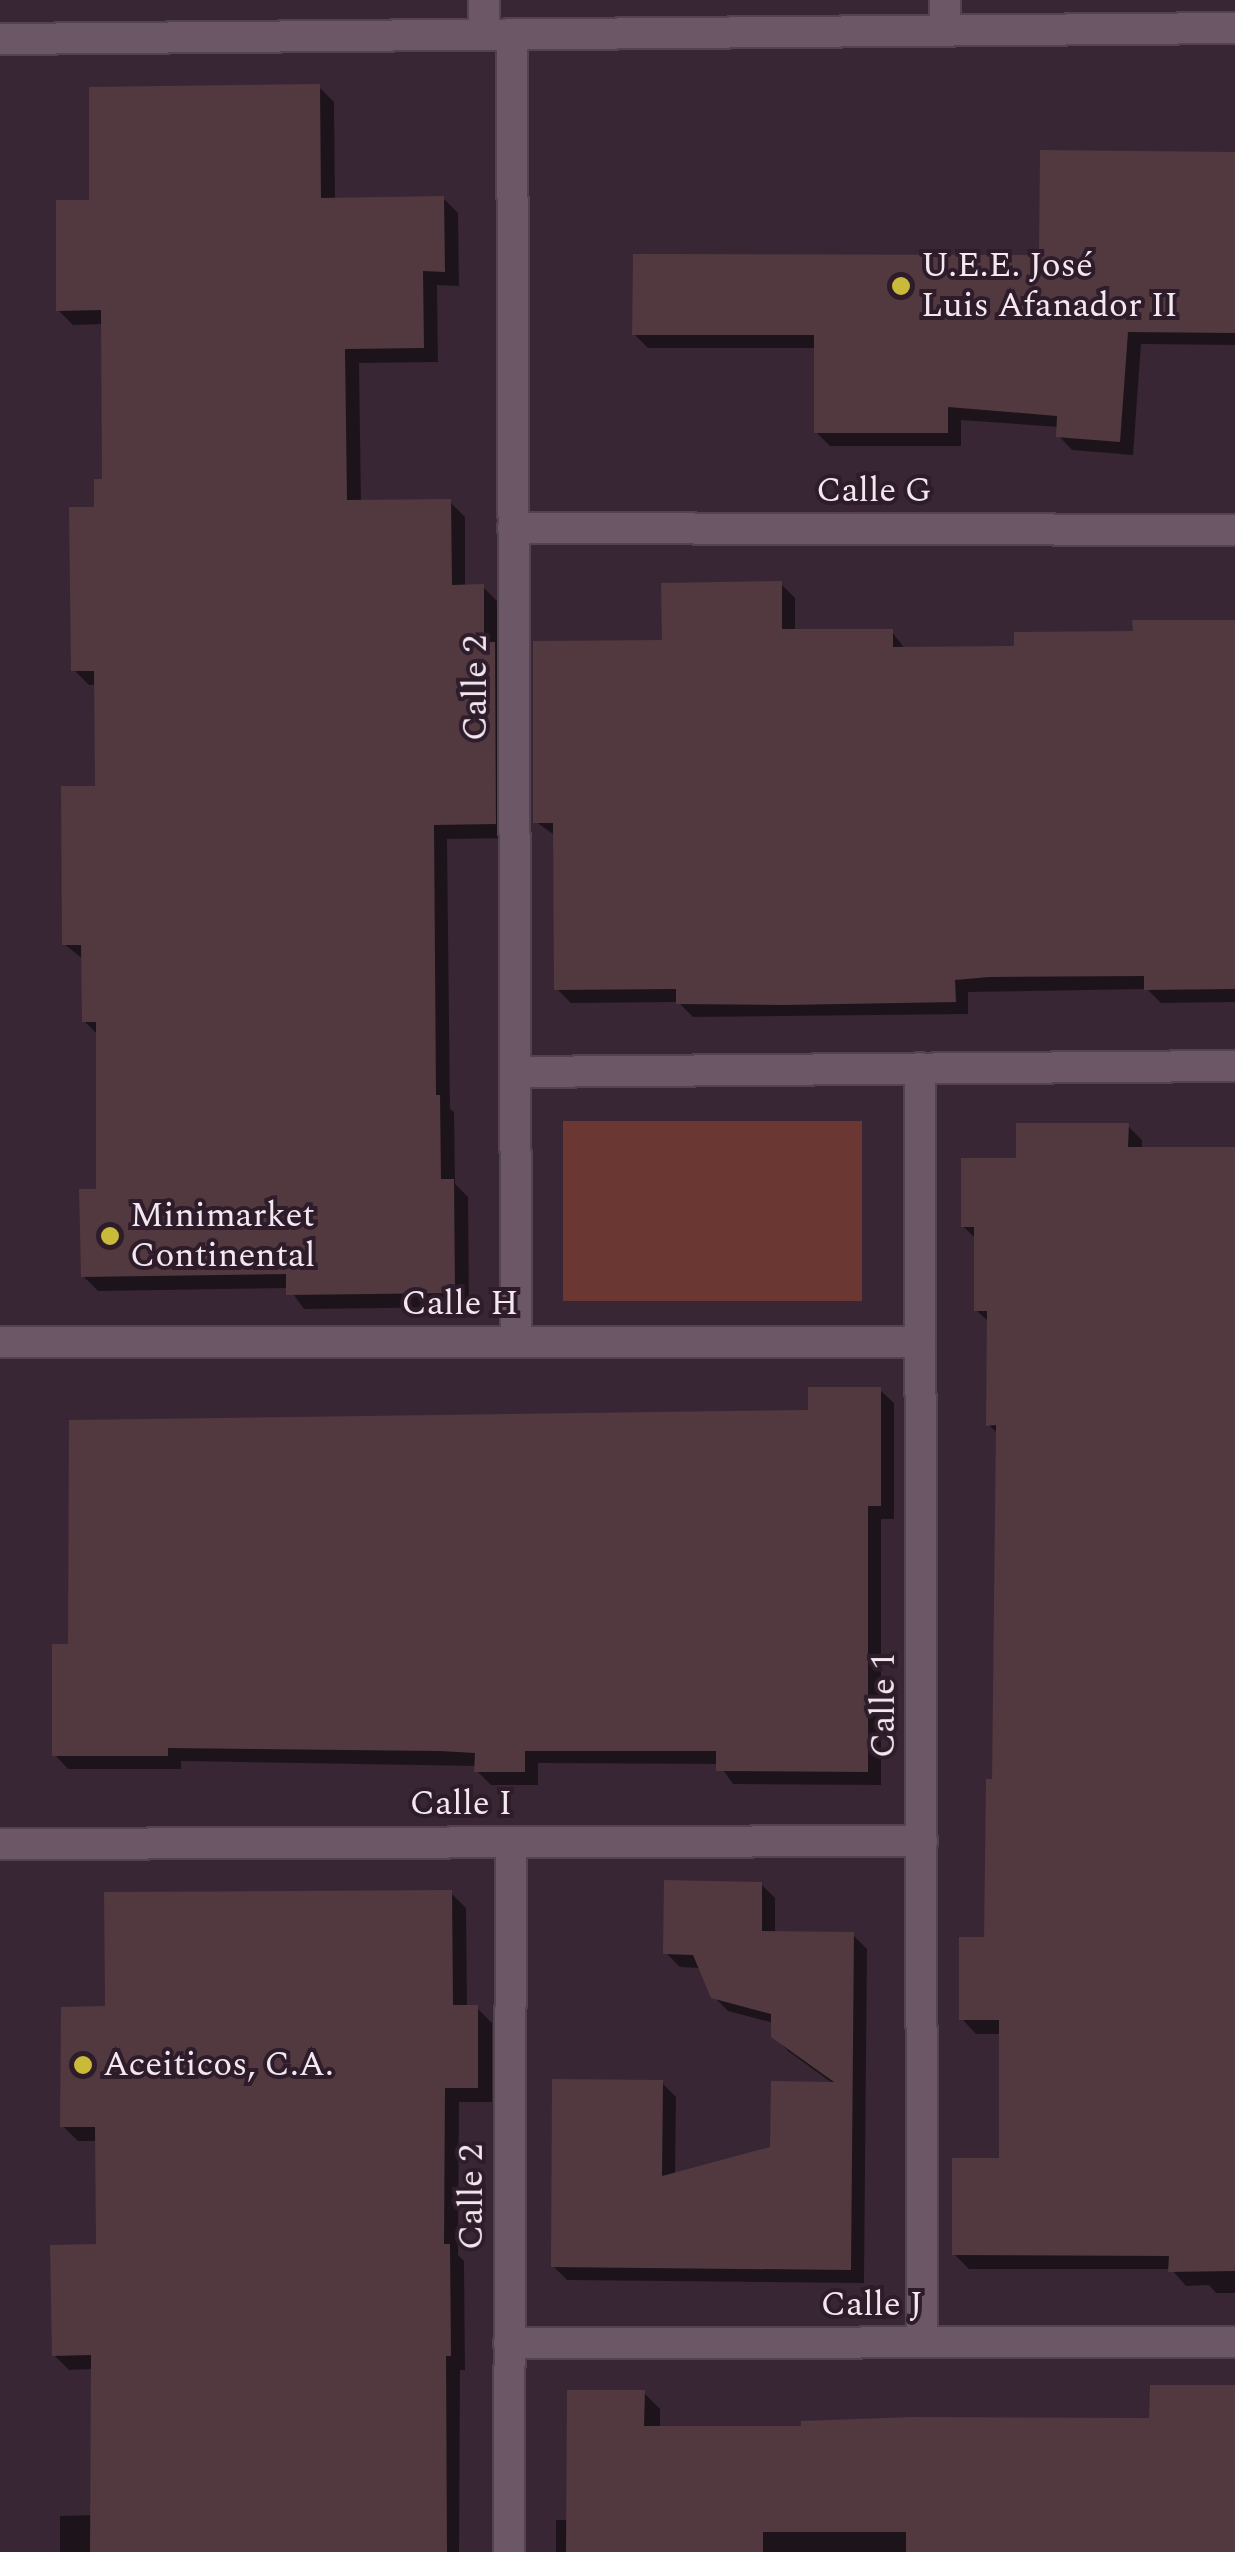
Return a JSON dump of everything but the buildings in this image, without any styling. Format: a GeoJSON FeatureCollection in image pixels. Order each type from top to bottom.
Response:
{"type":"FeatureCollection","features":[{"type":"Feature","properties":{"kind":"street","name":"Calle 2"},"geometry":{"type":"LineString","coordinates":[[484,0],[498,34],[514,528],[516,1341]]}},
{"type":"Feature","properties":{"kind":"street"},"geometry":{"type":"LineString","coordinates":[[0,38],[498,34],[945,15],[1235,28]]}},
{"type":"Feature","properties":{"kind":"street","name":"Calle G"},"geometry":{"type":"LineString","coordinates":[[514,528],[1235,530]]}},
{"type":"Feature","properties":{"kind":"street"},"geometry":{"type":"LineString","coordinates":[[515,1072],[1235,1066]]}},
{"type":"Feature","properties":{"kind":"street","name":"Calle 1"},"geometry":{"type":"LineString","coordinates":[[920,1068],[922,2342]]}},
{"type":"Feature","properties":{"kind":"street","name":"Calle H"},"geometry":{"type":"LineString","coordinates":[[0,1342],[920,1342]]}},
{"type":"Feature","properties":{"kind":"street","name":"Calle I"},"geometry":{"type":"LineString","coordinates":[[0,1844],[922,1841]]}},
{"type":"Feature","properties":{"kind":"street","name":"Calle 2"},"geometry":{"type":"LineString","coordinates":[[509,2552],[511,1842]]}},
{"type":"Feature","properties":{"kind":"street","name":"Calle J"},"geometry":{"type":"LineString","coordinates":[[509,2343],[1235,2342]]}},
{"type":"Feature","properties":{"kind":"shaded area"},"geometry":{"type":"Polygon","coordinates":[[[563,1121],[862,1121],[862,1301],[563,1301],[563,1121]]]}},
{"type":"Feature","properties":{"kind":"place","name":"U.E.E. José Luis Afanador II"},"geometry":{"type":"Point","coordinates":[901,286]}},
{"type":"Feature","properties":{"kind":"place","name":"Minimarket Continental"},"geometry":{"type":"Point","coordinates":[110,1236]}},
{"type":"Feature","properties":{"kind":"place","name":"Aceiticos, C.A."},"geometry":{"type":"Point","coordinates":[83,2065]}}]}
